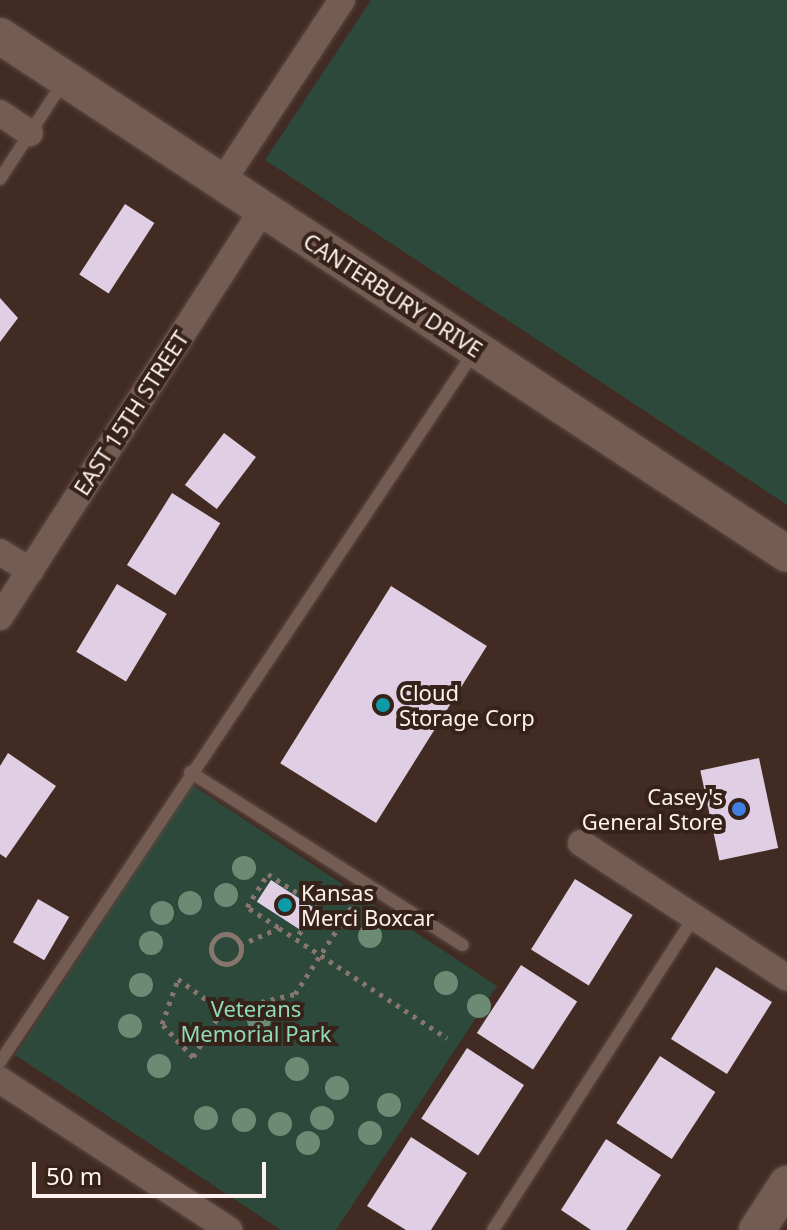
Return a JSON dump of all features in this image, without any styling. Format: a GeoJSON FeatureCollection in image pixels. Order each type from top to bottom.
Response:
{"type":"FeatureCollection","features":[{"type":"Feature","properties":{"kind":"main road","name":"CANTERBURY DRIVE"},"geometry":{"type":"LineString","coordinates":[[0,36],[787,554]]}},
{"type":"Feature","properties":{"kind":"main road"},"geometry":{"type":"LineString","coordinates":[[757,1230],[787,1184]]}},
{"type":"Feature","properties":{"kind":"street"},"geometry":{"type":"LineString","coordinates":[[222,182],[342,0]]}},
{"type":"Feature","properties":{"kind":"street"},"geometry":{"type":"LineString","coordinates":[[0,113],[30,133]]}},
{"type":"Feature","properties":{"kind":"street","name":"EAST 15TH STREET"},"geometry":{"type":"LineString","coordinates":[[0,617],[263,209]]}},
{"type":"Feature","properties":{"kind":"street"},"geometry":{"type":"LineString","coordinates":[[0,552],[30,571]]}},
{"type":"Feature","properties":{"kind":"street"},"geometry":{"type":"LineString","coordinates":[[581,843],[787,978]]}},
{"type":"Feature","properties":{"kind":"street"},"geometry":{"type":"LineString","coordinates":[[0,1080],[229,1230]]}},
{"type":"Feature","properties":{"kind":"lane"},"geometry":{"type":"LineString","coordinates":[[0,179],[65,79]]}},
{"type":"Feature","properties":{"kind":"lane"},"geometry":{"type":"LineString","coordinates":[[0,1062],[190,772],[476,349]]}},
{"type":"Feature","properties":{"kind":"lane"},"geometry":{"type":"LineString","coordinates":[[190,772],[463,945]]}},
{"type":"Feature","properties":{"kind":"lane"},"geometry":{"type":"LineString","coordinates":[[493,1230],[694,917]]}},
{"type":"Feature","properties":{"kind":"path"},"geometry":{"type":"LineString","coordinates":[[296,939],[318,906],[268,874],[247,907],[447,1038]]}},
{"type":"Feature","properties":{"kind":"path"},"geometry":{"type":"LineString","coordinates":[[222,1011],[178,979],[162,1024],[193,1057],[222,1011],[295,994],[367,884]]}},
{"type":"Feature","properties":{"kind":"path"},"geometry":{"type":"LineString","coordinates":[[240,945],[230,934],[220,935],[213,942],[212,956],[224,964],[233,962],[240,945],[279,928]]}},
{"type":"Feature","properties":{"kind":"green space"},"geometry":{"type":"Polygon","coordinates":[[[371,0],[787,0],[787,505],[265,160],[371,0]]]}},
{"type":"Feature","properties":{"kind":"green space","name":"Veterans Memorial Park"},"geometry":{"type":"Polygon","coordinates":[[[192,785],[497,986],[336,1230],[281,1230],[15,1055],[192,785]]]}},
{"type":"Feature","properties":{"kind":"building"},"geometry":{"type":"Polygon","coordinates":[[[125,204],[154,223],[109,294],[79,274],[125,204]]]}},
{"type":"Feature","properties":{"kind":"building"},"geometry":{"type":"Polygon","coordinates":[[[0,298],[18,318],[0,342],[0,298]]]}},
{"type":"Feature","properties":{"kind":"building"},"geometry":{"type":"Polygon","coordinates":[[[224,433],[256,457],[217,509],[185,485],[224,433]]]}},
{"type":"Feature","properties":{"kind":"building"},"geometry":{"type":"Polygon","coordinates":[[[172,493],[220,523],[175,595],[127,565],[172,493]]]}},
{"type":"Feature","properties":{"kind":"building"},"geometry":{"type":"Polygon","coordinates":[[[117,584],[167,614],[126,682],[76,652],[117,584]]]}},
{"type":"Feature","properties":{"kind":"building","name":"Cloud Storage Corp"},"geometry":{"type":"Polygon","coordinates":[[[391,586],[487,646],[376,823],[280,763],[391,586]]]}},
{"type":"Feature","properties":{"kind":"building"},"geometry":{"type":"Polygon","coordinates":[[[8,753],[56,786],[6,858],[0,854],[0,766],[8,753]]]}},
{"type":"Feature","properties":{"kind":"building","name":"Casey's General Store"},"geometry":{"type":"Polygon","coordinates":[[[759,758],[778,848],[719,860],[700,770],[759,758]]]}},
{"type":"Feature","properties":{"kind":"building"},"geometry":{"type":"Polygon","coordinates":[[[575,879],[633,915],[589,985],[531,949],[575,879]]]}},
{"type":"Feature","properties":{"kind":"building","name":"Kansas Merci Boxcar"},"geometry":{"type":"Polygon","coordinates":[[[271,880],[314,908],[300,930],[257,902],[271,880]]]}},
{"type":"Feature","properties":{"kind":"building"},"geometry":{"type":"Polygon","coordinates":[[[38,899],[69,917],[44,960],[13,942],[38,899]]]}},
{"type":"Feature","properties":{"kind":"building"},"geometry":{"type":"Polygon","coordinates":[[[521,965],[577,1001],[533,1069],[477,1033],[521,965]]]}},
{"type":"Feature","properties":{"kind":"building"},"geometry":{"type":"Polygon","coordinates":[[[716,967],[772,1002],[727,1074],[671,1039],[716,967]]]}},
{"type":"Feature","properties":{"kind":"building"},"geometry":{"type":"Polygon","coordinates":[[[467,1048],[524,1085],[478,1155],[421,1118],[467,1048]]]}},
{"type":"Feature","properties":{"kind":"building"},"geometry":{"type":"Polygon","coordinates":[[[660,1056],[715,1092],[672,1159],[616,1123],[660,1056]]]}},
{"type":"Feature","properties":{"kind":"building"},"geometry":{"type":"Polygon","coordinates":[[[411,1137],[467,1173],[431,1230],[406,1230],[367,1206],[411,1137]]]}},
{"type":"Feature","properties":{"kind":"building"},"geometry":{"type":"Polygon","coordinates":[[[606,1139],[661,1175],[626,1230],[591,1230],[561,1210],[606,1139]]]}},
{"type":"Feature","properties":{"kind":"place","name":"Cloud Storage Corp"},"geometry":{"type":"Point","coordinates":[383,705]}},
{"type":"Feature","properties":{"kind":"place","name":"Casey's General Store"},"geometry":{"type":"Point","coordinates":[739,809]}},
{"type":"Feature","properties":{"kind":"place","name":"Kansas Merci Boxcar"},"geometry":{"type":"Point","coordinates":[285,905]}}]}
